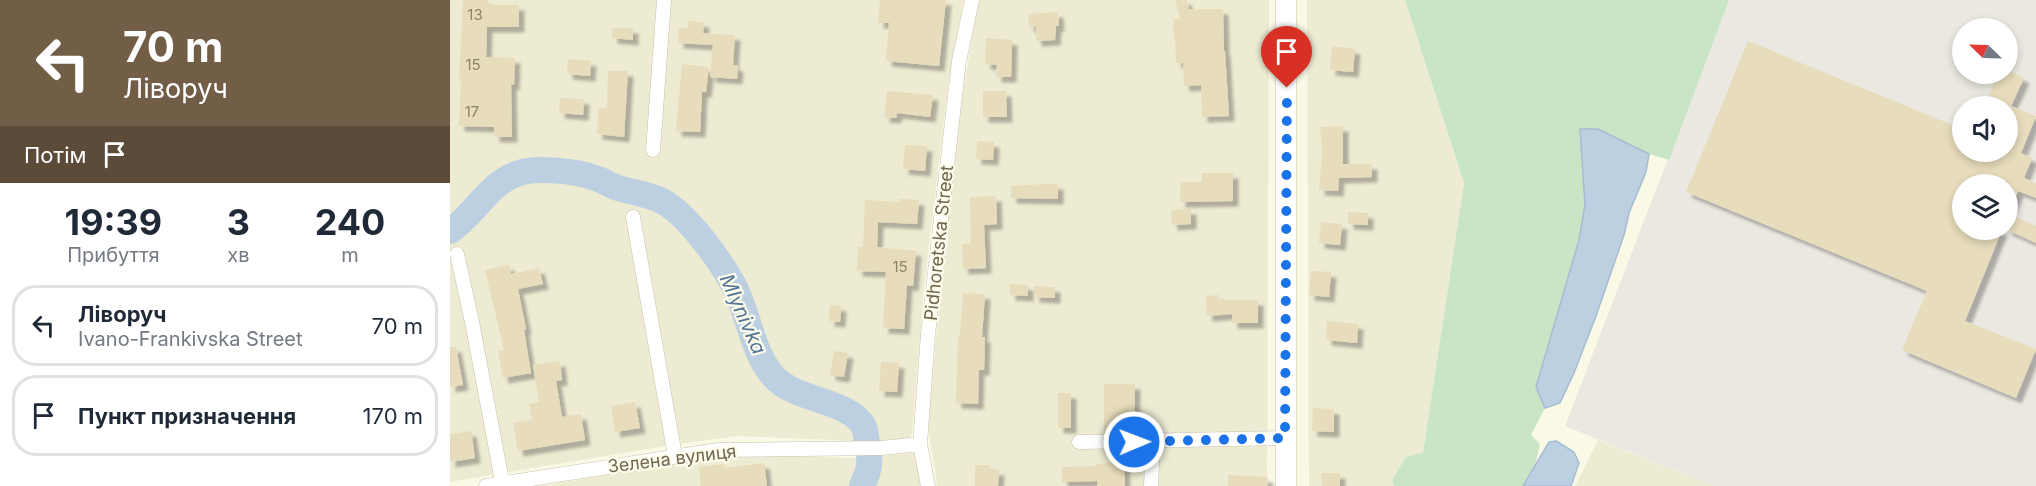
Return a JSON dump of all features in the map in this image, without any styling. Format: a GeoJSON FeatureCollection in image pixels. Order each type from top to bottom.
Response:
{"type":"FeatureCollection","features":[{"type":"Feature","properties":{"kind":"main road"},"geometry":{"type":"LineString","coordinates":[[1286,0],[1286,486]]}},
{"type":"Feature","properties":{"kind":"street"},"geometry":{"type":"LineString","coordinates":[[653,150],[664,0]]}},
{"type":"Feature","properties":{"kind":"street","name":"Pidhoretska Street"},"geometry":{"type":"LineString","coordinates":[[928,486],[920,444],[928,334],[959,62],[972,0]]}},
{"type":"Feature","properties":{"kind":"street"},"geometry":{"type":"LineString","coordinates":[[633,217],[675,456]]}},
{"type":"Feature","properties":{"kind":"street"},"geometry":{"type":"LineString","coordinates":[[457,254],[502,484]]}},
{"type":"Feature","properties":{"kind":"street"},"geometry":{"type":"LineString","coordinates":[[1079,442],[1285,438]]}},
{"type":"Feature","properties":{"kind":"street"},"geometry":{"type":"LineString","coordinates":[[1151,486],[1153,442]]}},
{"type":"Feature","properties":{"kind":"street","name":"Зелена вулиця"},"geometry":{"type":"LineString","coordinates":[[486,486],[718,450],[882,448],[920,444]]}},
{"type":"Feature","properties":{"kind":"shaded area"},"geometry":{"type":"Polygon","coordinates":[[[450,0],[964,0],[949,80],[924,288],[912,434],[908,441],[737,436],[450,482],[450,0]]]}},
{"type":"Feature","properties":{"kind":"shaded area"},"geometry":{"type":"Polygon","coordinates":[[[978,0],[1269,0],[1267,486],[937,486],[928,426],[944,250],[960,111],[978,0]]]}},
{"type":"Feature","properties":{"kind":"shaded area"},"geometry":{"type":"Polygon","coordinates":[[[1307,0],[1405,0],[1464,183],[1423,453],[1392,480],[1394,486],[1309,486],[1307,0]]]}},
{"type":"Feature","properties":{"kind":"shaded area"},"geometry":{"type":"Polygon","coordinates":[[[1729,0],[2036,0],[2036,486],[1714,486],[1565,426],[1729,0]]]}},
{"type":"Feature","properties":{"kind":"shaded area"},"geometry":{"type":"Polygon","coordinates":[[[1598,440],[1714,486],[1575,486],[1598,440]]]}},
{"type":"Feature","properties":{"kind":"shaded area"},"geometry":{"type":"Polygon","coordinates":[[[914,453],[921,486],[542,486],[724,455],[857,458],[914,453]]]}},
{"type":"Feature","properties":{"kind":"green space"},"geometry":{"type":"Polygon","coordinates":[[[1405,0],[1729,0],[1669,160],[1649,154],[1598,129],[1580,129],[1585,205],[1579,240],[1536,387],[1545,408],[1531,435],[1540,444],[1535,467],[1523,486],[1394,486],[1392,480],[1406,457],[1423,453],[1464,183],[1405,0]]]}},
{"type":"Feature","properties":{"kind":"water"},"geometry":{"type":"Polygon","coordinates":[[[1580,129],[1598,129],[1649,154],[1646,172],[1629,213],[1624,235],[1574,373],[1560,403],[1545,408],[1536,387],[1579,240],[1585,205],[1580,129]]]}},
{"type":"Feature","properties":{"kind":"water"},"geometry":{"type":"Polygon","coordinates":[[[1556,441],[1574,452],[1579,463],[1571,486],[1523,486],[1549,442],[1556,441]]]}},
{"type":"Feature","properties":{"kind":"building"},"geometry":{"type":"Polygon","coordinates":[[[463,0],[488,0],[488,5],[519,5],[519,27],[487,27],[486,57],[515,58],[514,85],[511,84],[512,137],[494,137],[494,127],[459,126],[463,0]]]}},
{"type":"Feature","properties":{"kind":"building"},"geometry":{"type":"Polygon","coordinates":[[[880,0],[946,0],[939,66],[886,61],[889,23],[878,23],[880,0]]]}},
{"type":"Feature","properties":{"kind":"building"},"geometry":{"type":"Polygon","coordinates":[[[1175,0],[1186,0],[1189,9],[1223,9],[1229,116],[1202,117],[1201,85],[1184,86],[1183,63],[1176,63],[1173,19],[1180,19],[1175,0]]]}},
{"type":"Feature","properties":{"kind":"building"},"geometry":{"type":"Polygon","coordinates":[[[1058,12],[1059,26],[1056,26],[1055,40],[1036,41],[1036,27],[1029,27],[1028,14],[1058,12]]]}},
{"type":"Feature","properties":{"kind":"building"},"geometry":{"type":"Polygon","coordinates":[[[688,21],[704,22],[703,33],[735,35],[733,65],[738,66],[737,79],[710,77],[713,45],[678,43],[679,28],[688,28],[688,21]]]}},
{"type":"Feature","properties":{"kind":"building"},"geometry":{"type":"Polygon","coordinates":[[[612,28],[633,28],[633,40],[612,38],[612,28]]]}},
{"type":"Feature","properties":{"kind":"building"},"geometry":{"type":"Polygon","coordinates":[[[986,38],[1012,40],[1011,77],[996,77],[997,65],[985,64],[986,38]]]}},
{"type":"Feature","properties":{"kind":"building"},"geometry":{"type":"Polygon","coordinates":[[[1748,41],[1952,125],[1952,162],[2018,162],[2018,109],[2036,116],[2021,153],[2032,158],[2024,178],[2036,183],[2036,198],[2018,191],[2018,174],[1952,174],[1952,240],[1998,240],[1965,321],[2036,349],[2016,398],[1902,350],[1927,291],[1686,192],[1748,41]]]}},
{"type":"Feature","properties":{"kind":"building"},"geometry":{"type":"Polygon","coordinates":[[[1332,46],[1355,49],[1353,72],[1330,70],[1332,46]]]}},
{"type":"Feature","properties":{"kind":"building"},"geometry":{"type":"Polygon","coordinates":[[[568,59],[591,61],[590,76],[567,74],[568,59]]]}},
{"type":"Feature","properties":{"kind":"building"},"geometry":{"type":"Polygon","coordinates":[[[682,64],[709,67],[706,92],[702,92],[700,132],[676,131],[682,64]]]}},
{"type":"Feature","properties":{"kind":"building"},"geometry":{"type":"Polygon","coordinates":[[[608,71],[628,71],[624,137],[597,134],[599,107],[607,108],[608,71]]]}},
{"type":"Feature","properties":{"kind":"building"},"geometry":{"type":"Polygon","coordinates":[[[2018,75],[2024,78],[2016,96],[1988,96],[1994,84],[2018,84],[2018,75]]]}},
{"type":"Feature","properties":{"kind":"building"},"geometry":{"type":"Polygon","coordinates":[[[887,91],[933,95],[930,117],[897,113],[896,118],[884,117],[887,91]]]}},
{"type":"Feature","properties":{"kind":"building"},"geometry":{"type":"Polygon","coordinates":[[[983,91],[1006,91],[1007,117],[983,117],[983,91]]]}},
{"type":"Feature","properties":{"kind":"building"},"geometry":{"type":"Polygon","coordinates":[[[560,98],[584,99],[583,115],[559,113],[560,98]]]}},
{"type":"Feature","properties":{"kind":"building"},"geometry":{"type":"Polygon","coordinates":[[[1343,126],[1343,164],[1372,164],[1372,177],[1339,178],[1338,191],[1319,190],[1322,152],[1320,127],[1343,126]]]}},
{"type":"Feature","properties":{"kind":"building"},"geometry":{"type":"Polygon","coordinates":[[[977,141],[994,142],[993,160],[976,159],[977,141]]]}},
{"type":"Feature","properties":{"kind":"building"},"geometry":{"type":"Polygon","coordinates":[[[905,145],[927,146],[925,171],[903,169],[905,145]]]}},
{"type":"Feature","properties":{"kind":"building"},"geometry":{"type":"Polygon","coordinates":[[[1202,173],[1233,173],[1233,201],[1180,202],[1181,182],[1202,182],[1202,173]]]}},
{"type":"Feature","properties":{"kind":"building"},"geometry":{"type":"Polygon","coordinates":[[[1058,184],[1058,199],[1011,198],[1011,186],[1058,184]]]}},
{"type":"Feature","properties":{"kind":"building"},"geometry":{"type":"Polygon","coordinates":[[[996,196],[997,224],[984,225],[986,268],[963,269],[962,244],[971,244],[970,197],[996,196]]]}},
{"type":"Feature","properties":{"kind":"building"},"geometry":{"type":"Polygon","coordinates":[[[899,199],[919,200],[917,224],[878,222],[877,247],[916,251],[913,286],[907,285],[904,329],[883,328],[886,272],[857,271],[858,247],[863,247],[865,200],[899,202],[899,199]]]}},
{"type":"Feature","properties":{"kind":"building"},"geometry":{"type":"Polygon","coordinates":[[[1191,209],[1191,224],[1172,225],[1171,210],[1191,209]]]}},
{"type":"Feature","properties":{"kind":"building"},"geometry":{"type":"Polygon","coordinates":[[[1348,212],[1368,213],[1368,225],[1348,224],[1348,212]]]}},
{"type":"Feature","properties":{"kind":"building"},"geometry":{"type":"Polygon","coordinates":[[[2018,218],[2036,226],[2036,243],[2018,235],[2018,218]]]}},
{"type":"Feature","properties":{"kind":"building"},"geometry":{"type":"Polygon","coordinates":[[[1321,222],[1342,224],[1340,245],[1319,243],[1321,222]]]}},
{"type":"Feature","properties":{"kind":"building"},"geometry":{"type":"Polygon","coordinates":[[[509,265],[511,274],[539,268],[543,284],[518,289],[531,373],[503,378],[498,351],[504,350],[485,270],[509,265]]]}},
{"type":"Feature","properties":{"kind":"building"},"geometry":{"type":"Polygon","coordinates":[[[1311,271],[1331,272],[1329,297],[1309,295],[1311,271]]]}},
{"type":"Feature","properties":{"kind":"building"},"geometry":{"type":"Polygon","coordinates":[[[1010,284],[1028,285],[1028,296],[1010,295],[1010,284]]]}},
{"type":"Feature","properties":{"kind":"building"},"geometry":{"type":"Polygon","coordinates":[[[1034,286],[1055,287],[1055,298],[1034,297],[1034,286]]]}},
{"type":"Feature","properties":{"kind":"building"},"geometry":{"type":"Polygon","coordinates":[[[963,293],[985,294],[982,337],[985,337],[984,370],[979,370],[978,404],[956,403],[958,336],[960,336],[963,293]]]}},
{"type":"Feature","properties":{"kind":"building"},"geometry":{"type":"Polygon","coordinates":[[[1219,295],[1219,300],[1258,300],[1258,323],[1232,323],[1232,314],[1207,316],[1206,296],[1219,295]]]}},
{"type":"Feature","properties":{"kind":"building"},"geometry":{"type":"Polygon","coordinates":[[[830,305],[841,306],[840,322],[829,321],[830,305]]]}},
{"type":"Feature","properties":{"kind":"building"},"geometry":{"type":"Polygon","coordinates":[[[1327,321],[1358,324],[1357,343],[1326,340],[1327,321]]]}},
{"type":"Feature","properties":{"kind":"building"},"geometry":{"type":"Polygon","coordinates":[[[450,347],[456,347],[463,385],[450,387],[450,347]]]}},
{"type":"Feature","properties":{"kind":"building"},"geometry":{"type":"Polygon","coordinates":[[[834,351],[848,353],[844,377],[830,375],[834,351]]]}},
{"type":"Feature","properties":{"kind":"building"},"geometry":{"type":"Polygon","coordinates":[[[560,361],[562,380],[556,381],[562,417],[581,414],[585,440],[518,451],[513,423],[532,420],[529,404],[539,402],[533,365],[560,361]]]}},
{"type":"Feature","properties":{"kind":"building"},"geometry":{"type":"Polygon","coordinates":[[[881,362],[899,363],[897,392],[879,391],[881,362]]]}},
{"type":"Feature","properties":{"kind":"building"},"geometry":{"type":"Polygon","coordinates":[[[1104,384],[1135,384],[1134,432],[1104,433],[1104,384]]]}},
{"type":"Feature","properties":{"kind":"building"},"geometry":{"type":"Polygon","coordinates":[[[1058,393],[1071,393],[1071,428],[1058,428],[1058,393]]]}},
{"type":"Feature","properties":{"kind":"building"},"geometry":{"type":"Polygon","coordinates":[[[635,402],[640,428],[615,432],[611,406],[635,402]]]}},
{"type":"Feature","properties":{"kind":"building"},"geometry":{"type":"Polygon","coordinates":[[[1313,408],[1334,409],[1334,432],[1312,431],[1313,408]]]}},
{"type":"Feature","properties":{"kind":"building"},"geometry":{"type":"Polygon","coordinates":[[[471,431],[475,458],[450,462],[450,434],[471,431]]]}},
{"type":"Feature","properties":{"kind":"building"},"geometry":{"type":"Polygon","coordinates":[[[1124,462],[1125,486],[1097,486],[1097,481],[1062,482],[1062,467],[1124,462]]]}},
{"type":"Feature","properties":{"kind":"building"},"geometry":{"type":"Polygon","coordinates":[[[764,463],[767,486],[701,486],[699,467],[724,464],[725,468],[764,463]]]}},
{"type":"Feature","properties":{"kind":"building"},"geometry":{"type":"Polygon","coordinates":[[[975,465],[990,465],[990,470],[999,470],[998,486],[975,486],[975,465]]]}},
{"type":"Feature","properties":{"kind":"building"},"geometry":{"type":"Polygon","coordinates":[[[1321,473],[1340,473],[1340,486],[1322,486],[1321,473]]]}},
{"type":"Feature","properties":{"kind":"building"},"geometry":{"type":"Polygon","coordinates":[[[1228,475],[1268,477],[1267,486],[1228,486],[1228,475]]]}},
{"type":"Feature","properties":{"kind":"waterway","name":"Mlynivka"},"geometry":{"type":"LineString","coordinates":[[450,231],[499,184],[508,177],[527,171],[578,173],[667,204],[695,230],[727,274],[738,295],[761,358],[776,379],[796,392],[846,411],[863,425],[869,460],[862,486]]}},
{"type":"Feature","properties":{"kind":"route"},"geometry":{"type":"LineString","coordinates":[[1134,442],[1285,438],[1287,88]]}}]}
